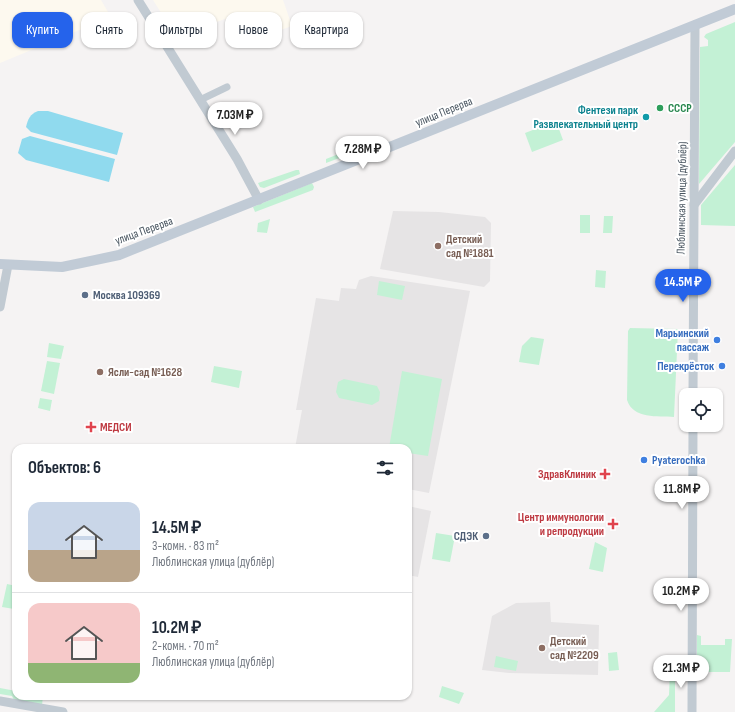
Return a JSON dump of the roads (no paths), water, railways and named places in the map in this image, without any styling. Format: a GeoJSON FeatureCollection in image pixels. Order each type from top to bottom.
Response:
{"type":"FeatureCollection","features":[{"type":"Feature","properties":{"kind":"main road","name":"улица Перерва"},"geometry":{"type":"LineString","coordinates":[[4,265],[62,267],[119,255],[735,9]]}},
{"type":"Feature","properties":{"kind":"street"},"geometry":{"type":"LineString","coordinates":[[138,0],[200,100],[259,200]]}},
{"type":"Feature","properties":{"kind":"street","name":"Люблинская улица (дублёр)"},"geometry":{"type":"LineString","coordinates":[[693,388],[695,25]]}},
{"type":"Feature","properties":{"kind":"street"},"geometry":{"type":"LineString","coordinates":[[200,100],[227,87]]}},
{"type":"Feature","properties":{"kind":"street"},"geometry":{"type":"LineString","coordinates":[[694,205],[735,151]]}},
{"type":"Feature","properties":{"kind":"street"},"geometry":{"type":"LineString","coordinates":[[0,307],[4,265]]}},
{"type":"Feature","properties":{"kind":"street"},"geometry":{"type":"LineString","coordinates":[[692,712],[693,432]]}},
{"type":"Feature","properties":{"kind":"street"},"geometry":{"type":"LineString","coordinates":[[0,701],[63,712]]}},
{"type":"Feature","properties":{"kind":"water"},"geometry":{"type":"Polygon","coordinates":[[[38,111],[48,111],[123,133],[117,155],[31,132],[26,127],[31,115],[38,111]]]}},
{"type":"Feature","properties":{"kind":"water"},"geometry":{"type":"Polygon","coordinates":[[[30,136],[115,159],[109,182],[26,160],[18,153],[22,139],[30,136]]]}},
{"type":"Feature","properties":{"kind":"place","name":"СССР"},"geometry":{"type":"Point","coordinates":[660,108]}},
{"type":"Feature","properties":{"kind":"place","name":"Фентези парк Развлекательный центр"},"geometry":{"type":"Point","coordinates":[646,117]}},
{"type":"Feature","properties":{"kind":"place","name":"Детский сад №1881"},"geometry":{"type":"Point","coordinates":[438,246]}},
{"type":"Feature","properties":{"kind":"place","name":"Москва 109369"},"geometry":{"type":"Point","coordinates":[85,295]}},
{"type":"Feature","properties":{"kind":"place","name":"Марьинский пассаж"},"geometry":{"type":"Point","coordinates":[717,340]}},
{"type":"Feature","properties":{"kind":"place","name":"Перекрёсток"},"geometry":{"type":"Point","coordinates":[722,366]}},
{"type":"Feature","properties":{"kind":"place","name":"Ясли-сад №1628"},"geometry":{"type":"Point","coordinates":[100,372]}},
{"type":"Feature","properties":{"kind":"place","name":"МЕДСИ"},"geometry":{"type":"Point","coordinates":[91,427]}},
{"type":"Feature","properties":{"kind":"place","name":"Pyaterochka"},"geometry":{"type":"Point","coordinates":[644,460]}},
{"type":"Feature","properties":{"kind":"place","name":"ЗдравКлиник"},"geometry":{"type":"Point","coordinates":[605,474]}},
{"type":"Feature","properties":{"kind":"place","name":"Центр иммунологии и репродукции"},"geometry":{"type":"Point","coordinates":[613,524]}},
{"type":"Feature","properties":{"kind":"place","name":"СДЭК"},"geometry":{"type":"Point","coordinates":[486,536]}},
{"type":"Feature","properties":{"kind":"place","name":"Детский сад №2209"},"geometry":{"type":"Point","coordinates":[542,648]}}]}
